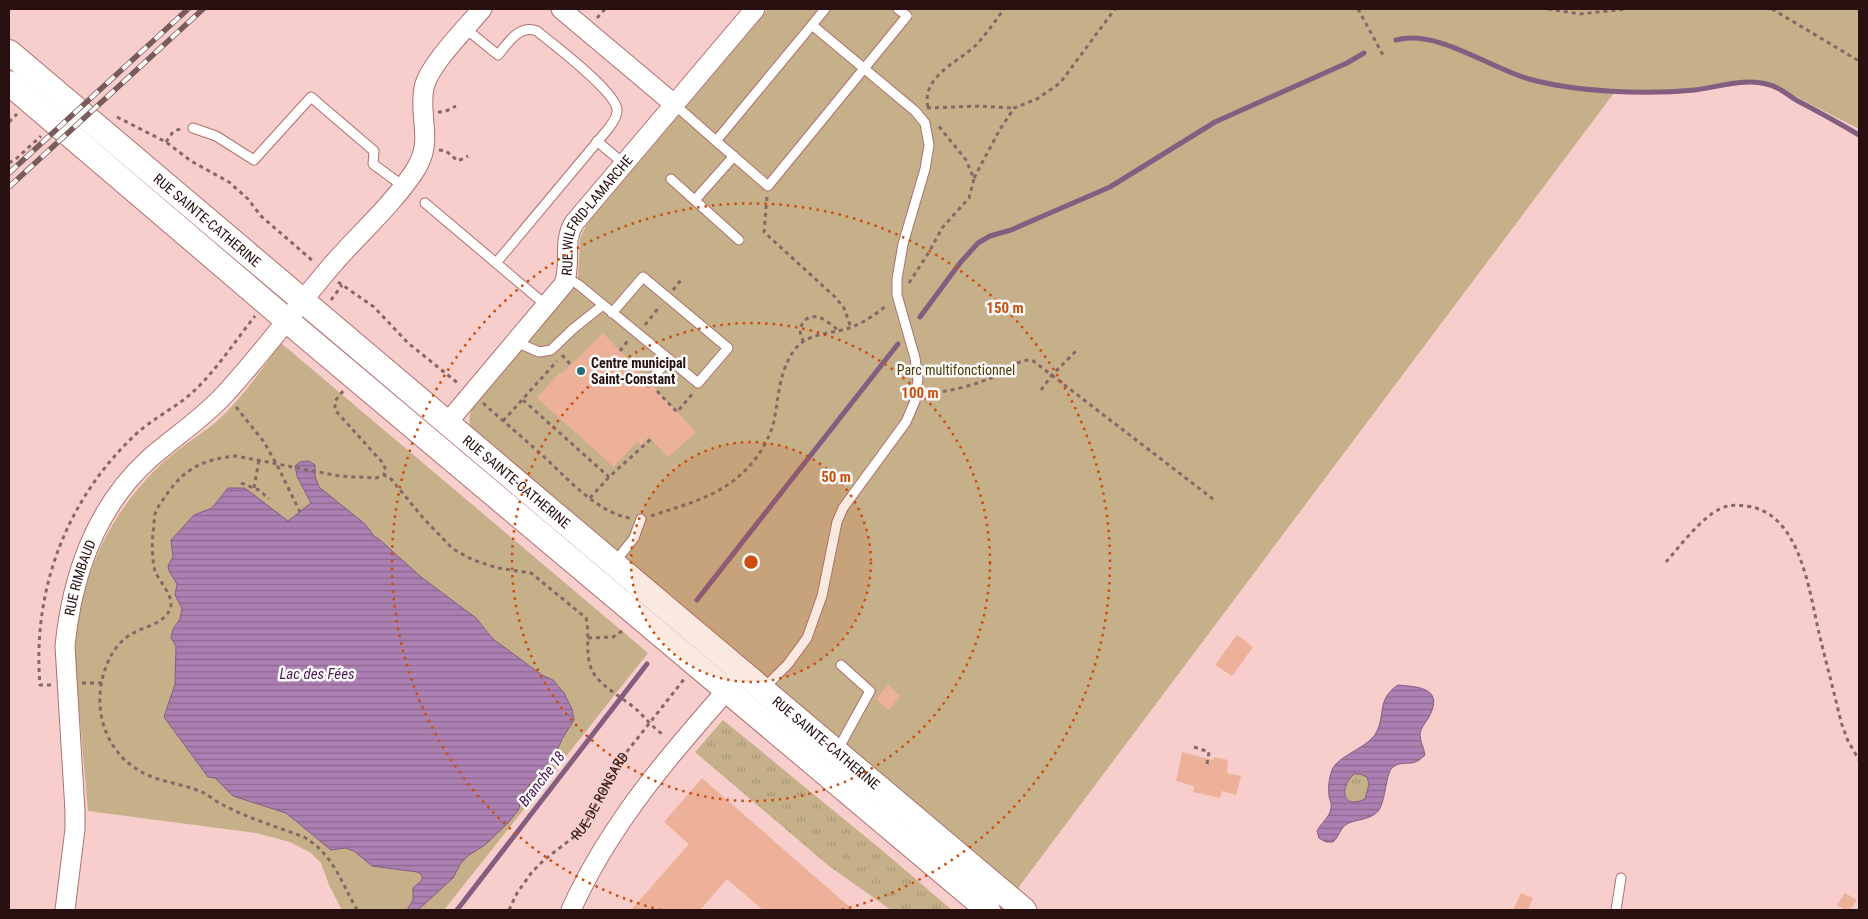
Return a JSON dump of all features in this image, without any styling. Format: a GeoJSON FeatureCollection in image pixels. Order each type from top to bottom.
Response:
{"type":"FeatureCollection","features":[{"type":"Feature","properties":{"kind":"street"},"geometry":{"type":"LineString","coordinates":[[287,320],[356,237],[378,216],[419,164],[426,134],[423,97],[427,79],[434,67],[482,9]]}},
{"type":"Feature","properties":{"kind":"street"},"geometry":{"type":"LineString","coordinates":[[561,9],[674,104]]}},
{"type":"Feature","properties":{"kind":"street","name":"RUE WILFRID-LAMARCHE"},"geometry":{"type":"LineString","coordinates":[[448,422],[560,290],[568,267],[568,237],[570,230],[580,216],[755,9]]}},
{"type":"Feature","properties":{"kind":"street","name":"RUE SAINTE-CATHERINE"},"geometry":{"type":"LineString","coordinates":[[9,52],[448,422],[613,565],[837,751],[1024,910]]}},
{"type":"Feature","properties":{"kind":"street","name":"RUE SAINTE-CATHERINE"},"geometry":{"type":"LineString","coordinates":[[9,83],[287,320],[988,910]]}},
{"type":"Feature","properties":{"kind":"street","name":"RUE RIMBAUD"},"geometry":{"type":"LineString","coordinates":[[65,910],[76,811],[65,646],[67,621],[78,572],[98,525],[126,484],[148,460],[222,397],[287,320]]}},
{"type":"Feature","properties":{"kind":"street"},"geometry":{"type":"LineString","coordinates":[[571,910],[594,864],[635,800],[690,731],[742,672]]}},
{"type":"Feature","properties":{"kind":"lane"},"geometry":{"type":"LineString","coordinates":[[716,141],[825,9]]}},
{"type":"Feature","properties":{"kind":"lane"},"geometry":{"type":"LineString","coordinates":[[674,104],[768,186],[907,16],[898,9]]}},
{"type":"Feature","properties":{"kind":"lane"},"geometry":{"type":"LineString","coordinates":[[763,689],[788,664],[807,638],[822,596],[837,522],[843,508],[906,422],[915,401],[918,379],[915,358],[896,295],[903,244],[925,170],[929,145],[925,123],[915,111],[812,25]]}},
{"type":"Feature","properties":{"kind":"lane"},"geometry":{"type":"LineString","coordinates":[[466,28],[498,56],[519,32],[526,29],[537,31],[605,89],[614,100],[617,108],[617,114],[608,129],[496,263]]}},
{"type":"Feature","properties":{"kind":"lane"},"geometry":{"type":"LineString","coordinates":[[192,128],[216,136],[254,160],[311,97],[374,151],[373,164],[403,186]]}},
{"type":"Feature","properties":{"kind":"lane"},"geometry":{"type":"LineString","coordinates":[[598,141],[624,164]]}},
{"type":"Feature","properties":{"kind":"lane"},"geometry":{"type":"LineString","coordinates":[[695,200],[734,156]]}},
{"type":"Feature","properties":{"kind":"lane"},"geometry":{"type":"LineString","coordinates":[[671,178],[739,240]]}},
{"type":"Feature","properties":{"kind":"lane"},"geometry":{"type":"LineString","coordinates":[[425,203],[547,306]]}},
{"type":"Feature","properties":{"kind":"lane"},"geometry":{"type":"LineString","coordinates":[[566,277],[579,285],[612,313],[698,383],[728,348],[643,277],[612,313]]}},
{"type":"Feature","properties":{"kind":"lane"},"geometry":{"type":"LineString","coordinates":[[516,342],[539,352],[551,350],[603,305]]}},
{"type":"Feature","properties":{"kind":"lane"},"geometry":{"type":"LineString","coordinates":[[649,382],[669,359]]}},
{"type":"Feature","properties":{"kind":"lane"},"geometry":{"type":"LineString","coordinates":[[613,565],[634,538],[640,527],[641,519]]}},
{"type":"Feature","properties":{"kind":"lane"},"geometry":{"type":"LineString","coordinates":[[837,751],[870,691],[841,665]]}},
{"type":"Feature","properties":{"kind":"lane"},"geometry":{"type":"LineString","coordinates":[[1616,910],[1621,878]]}},
{"type":"Feature","properties":{"kind":"path"},"geometry":{"type":"LineString","coordinates":[[1004,9],[976,45],[943,70],[928,94],[928,109],[979,106],[1014,108],[1037,99],[1060,83],[1115,9]]}},
{"type":"Feature","properties":{"kind":"path"},"geometry":{"type":"LineString","coordinates":[[1358,9],[1382,55]]}},
{"type":"Feature","properties":{"kind":"path"},"geometry":{"type":"LineString","coordinates":[[1548,9],[1580,14],[1626,9]]}},
{"type":"Feature","properties":{"kind":"path"},"geometry":{"type":"LineString","coordinates":[[1772,9],[1859,61]]}},
{"type":"Feature","properties":{"kind":"path"},"geometry":{"type":"LineString","coordinates":[[437,112],[444,112],[456,106]]}},
{"type":"Feature","properties":{"kind":"path"},"geometry":{"type":"LineString","coordinates":[[908,283],[929,252],[942,228],[969,198],[974,179],[999,131],[1014,108]]}},
{"type":"Feature","properties":{"kind":"path"},"geometry":{"type":"LineString","coordinates":[[110,114],[130,122],[166,142],[191,161],[234,186],[261,216],[315,264]]}},
{"type":"Feature","properties":{"kind":"path"},"geometry":{"type":"LineString","coordinates":[[9,122],[14,117]]}},
{"type":"Feature","properties":{"kind":"path"},"geometry":{"type":"LineString","coordinates":[[936,122],[966,160],[974,179]]}},
{"type":"Feature","properties":{"kind":"path"},"geometry":{"type":"LineString","coordinates":[[166,142],[173,132],[182,128],[192,128]]}},
{"type":"Feature","properties":{"kind":"path"},"geometry":{"type":"LineString","coordinates":[[9,162],[18,158],[41,136]]}},
{"type":"Feature","properties":{"kind":"path"},"geometry":{"type":"LineString","coordinates":[[439,150],[446,151],[458,161],[468,156]]}},
{"type":"Feature","properties":{"kind":"path"},"geometry":{"type":"LineString","coordinates":[[768,186],[764,232],[835,297],[844,308],[851,328]]}},
{"type":"Feature","properties":{"kind":"path"},"geometry":{"type":"LineString","coordinates":[[336,280],[374,307],[408,343],[464,388]]}},
{"type":"Feature","properties":{"kind":"path"},"geometry":{"type":"LineString","coordinates":[[673,291],[681,280]]}},
{"type":"Feature","properties":{"kind":"path"},"geometry":{"type":"LineString","coordinates":[[327,305],[342,285]]}},
{"type":"Feature","properties":{"kind":"path"},"geometry":{"type":"LineString","coordinates":[[643,327],[663,304]]}},
{"type":"Feature","properties":{"kind":"path"},"geometry":{"type":"LineString","coordinates":[[479,400],[590,498],[615,514],[641,519],[714,494],[738,478],[760,453],[770,432],[783,373],[796,348],[804,342],[827,333],[851,328],[869,319],[888,305]]}},
{"type":"Feature","properties":{"kind":"path"},"geometry":{"type":"LineString","coordinates":[[803,314],[808,319]]}},
{"type":"Feature","properties":{"kind":"path"},"geometry":{"type":"LineString","coordinates":[[804,342],[799,332],[800,326],[808,319],[822,318],[839,330]]}},
{"type":"Feature","properties":{"kind":"path"},"geometry":{"type":"LineString","coordinates":[[620,351],[630,339],[622,332]]}},
{"type":"Feature","properties":{"kind":"path"},"geometry":{"type":"LineString","coordinates":[[1041,390],[1052,375],[1078,349]]}},
{"type":"Feature","properties":{"kind":"path"},"geometry":{"type":"LineString","coordinates":[[503,421],[567,350]]}},
{"type":"Feature","properties":{"kind":"path"},"geometry":{"type":"LineString","coordinates":[[562,355],[570,364]]}},
{"type":"Feature","properties":{"kind":"path"},"geometry":{"type":"LineString","coordinates":[[916,393],[935,393],[962,387],[1000,374],[1025,360],[1032,360],[1213,498]]}},
{"type":"Feature","properties":{"kind":"path"},"geometry":{"type":"LineString","coordinates":[[207,377],[211,381]]}},
{"type":"Feature","properties":{"kind":"path"},"geometry":{"type":"LineString","coordinates":[[660,386],[656,390],[677,412],[695,391]]}},
{"type":"Feature","properties":{"kind":"path"},"geometry":{"type":"LineString","coordinates":[[344,390],[336,401],[335,410],[382,462],[386,470],[384,476]]}},
{"type":"Feature","properties":{"kind":"path"},"geometry":{"type":"LineString","coordinates":[[523,400],[609,477]]}},
{"type":"Feature","properties":{"kind":"path"},"geometry":{"type":"LineString","coordinates":[[234,404],[264,442],[300,512]]}},
{"type":"Feature","properties":{"kind":"path"},"geometry":{"type":"LineString","coordinates":[[590,498],[609,477],[651,439]]}},
{"type":"Feature","properties":{"kind":"path"},"geometry":{"type":"LineString","coordinates":[[357,910],[340,876],[324,852],[315,843],[222,805],[204,793],[148,775],[120,754],[110,740],[103,724],[99,708],[102,683],[104,671],[112,654],[129,635],[164,618],[171,605],[170,597],[160,583],[154,569],[155,514],[174,483],[187,470],[200,464],[236,456],[339,476],[376,478],[384,476],[391,478],[424,519],[453,549],[498,568],[531,573],[541,579],[586,618],[590,667],[594,676],[637,710],[649,724],[662,734]]}},
{"type":"Feature","properties":{"kind":"path"},"geometry":{"type":"LineString","coordinates":[[254,488],[259,460]]}},
{"type":"Feature","properties":{"kind":"path"},"geometry":{"type":"LineString","coordinates":[[241,483],[254,488],[268,499]]}},
{"type":"Feature","properties":{"kind":"path"},"geometry":{"type":"LineString","coordinates":[[1666,562],[1703,522],[1718,510],[1732,504],[1759,508],[1771,515],[1783,526],[1795,546],[1805,573],[1841,722],[1848,741],[1859,760]]}},
{"type":"Feature","properties":{"kind":"path"},"geometry":{"type":"LineString","coordinates":[[588,638],[612,637],[626,627]]}},
{"type":"Feature","properties":{"kind":"path","name":"RUE DE RONSARD"},"geometry":{"type":"LineString","coordinates":[[509,910],[517,893],[532,872],[575,836],[584,825],[618,763],[685,677]]}},
{"type":"Feature","properties":{"kind":"path"},"geometry":{"type":"LineString","coordinates":[[77,683],[102,683]]}},
{"type":"Feature","properties":{"kind":"path"},"geometry":{"type":"LineString","coordinates":[[1194,747],[1210,752],[1207,764]]}},
{"type":"Feature","properties":{"kind":"green space","name":"Parc multifonctionnel"},"geometry":{"type":"Polygon","coordinates":[[[768,9],[1859,9],[1859,129],[1767,82],[1668,93],[1614,93],[1015,892],[473,432],[470,426],[472,408],[574,287],[578,276],[580,238],[587,224],[768,9]]]}},
{"type":"Feature","properties":{"kind":"green space"},"geometry":{"type":"Polygon","coordinates":[[[281,343],[648,653],[444,910],[342,910],[329,885],[321,863],[311,853],[290,842],[256,833],[88,811],[75,649],[84,592],[101,548],[112,526],[139,487],[163,462],[216,422],[234,404],[281,343]]]}},
{"type":"Feature","properties":{"kind":"green space"},"geometry":{"type":"Polygon","coordinates":[[[723,720],[952,910],[891,910],[829,866],[695,752],[723,720]]]}},
{"type":"Feature","properties":{"kind":"green space"},"geometry":{"type":"Polygon","coordinates":[[[1360,773],[1367,777],[1369,784],[1365,800],[1350,801],[1346,797],[1345,785],[1353,775],[1360,773]]]}},
{"type":"Feature","properties":{"kind":"water","name":"Lac des Fées"},"geometry":{"type":"Polygon","coordinates":[[[309,461],[315,465],[315,476],[319,487],[365,524],[374,536],[421,577],[476,618],[493,639],[542,675],[553,680],[564,693],[572,709],[574,720],[557,751],[521,796],[519,809],[509,822],[485,845],[469,855],[461,863],[453,878],[418,910],[407,910],[413,900],[413,888],[422,880],[422,875],[417,872],[372,866],[354,851],[345,848],[331,850],[286,813],[233,796],[215,778],[208,777],[164,717],[175,684],[176,646],[171,638],[173,629],[180,619],[182,608],[175,595],[177,584],[168,566],[173,557],[171,540],[194,515],[212,508],[228,488],[245,488],[288,521],[311,503],[297,476],[295,466],[300,462],[309,461]]]}},
{"type":"Feature","properties":{"kind":"water"},"geometry":{"type":"Polygon","coordinates":[[[1398,685],[1421,688],[1432,695],[1434,700],[1433,707],[1420,733],[1425,755],[1416,762],[1393,767],[1389,774],[1379,810],[1368,818],[1347,824],[1333,842],[1326,842],[1319,838],[1317,831],[1330,811],[1329,786],[1332,770],[1335,765],[1370,741],[1374,736],[1380,723],[1386,697],[1398,685]],[[1354,774],[1346,785],[1345,796],[1351,802],[1365,799],[1369,784],[1367,777],[1354,774]]]}},
{"type":"Feature","properties":{"kind":"building"},"geometry":{"type":"Polygon","coordinates":[[[603,333],[645,377],[643,381],[645,386],[648,388],[653,386],[696,432],[668,457],[649,437],[641,445],[637,442],[614,467],[537,398],[560,372],[562,373],[603,333]]]}},
{"type":"Feature","properties":{"kind":"building"},"geometry":{"type":"Polygon","coordinates":[[[1237,635],[1253,647],[1232,676],[1215,665],[1237,635]]]}},
{"type":"Feature","properties":{"kind":"building"},"geometry":{"type":"Polygon","coordinates":[[[888,685],[900,696],[889,710],[876,699],[888,685]]]}},
{"type":"Feature","properties":{"kind":"building"},"geometry":{"type":"Polygon","coordinates":[[[1182,752],[1213,760],[1214,757],[1228,760],[1227,773],[1241,776],[1236,795],[1222,791],[1220,798],[1193,792],[1194,786],[1176,781],[1182,752]]]}},
{"type":"Feature","properties":{"kind":"building"},"geometry":{"type":"Polygon","coordinates":[[[702,778],[853,910],[763,910],[727,879],[700,910],[631,910],[689,844],[664,822],[702,778]]]}},
{"type":"Feature","properties":{"kind":"building"},"geometry":{"type":"Polygon","coordinates":[[[1521,893],[1533,898],[1528,910],[1513,910],[1521,893]]]}},
{"type":"Feature","properties":{"kind":"building"},"geometry":{"type":"Polygon","coordinates":[[[1845,893],[1857,900],[1850,910],[1837,905],[1845,893]]]}},
{"type":"Feature","properties":{"kind":"waterway"},"geometry":{"type":"LineString","coordinates":[[1396,40],[1412,38],[1429,40],[1463,51],[1529,79],[1589,90],[1655,92],[1695,90],[1742,82],[1761,83],[1777,87],[1796,100],[1859,135]]}},
{"type":"Feature","properties":{"kind":"waterway"},"geometry":{"type":"LineString","coordinates":[[920,317],[960,263],[978,243],[990,236],[1011,230],[1110,187],[1215,122],[1347,63],[1364,53]]}},
{"type":"Feature","properties":{"kind":"waterway"},"geometry":{"type":"LineString","coordinates":[[697,600],[898,344]]}},
{"type":"Feature","properties":{"kind":"waterway","name":"Branche 18"},"geometry":{"type":"LineString","coordinates":[[457,910],[647,664]]}},
{"type":"Feature","properties":{"kind":"railway"},"geometry":{"type":"LineString","coordinates":[[9,173],[188,9]]}},
{"type":"Feature","properties":{"kind":"railway"},"geometry":{"type":"LineString","coordinates":[[9,187],[203,9]]}},
{"type":"Feature","properties":{"kind":"place","name":"Centre municipal Saint-Constant"},"geometry":{"type":"Point","coordinates":[581,371]}}]}
